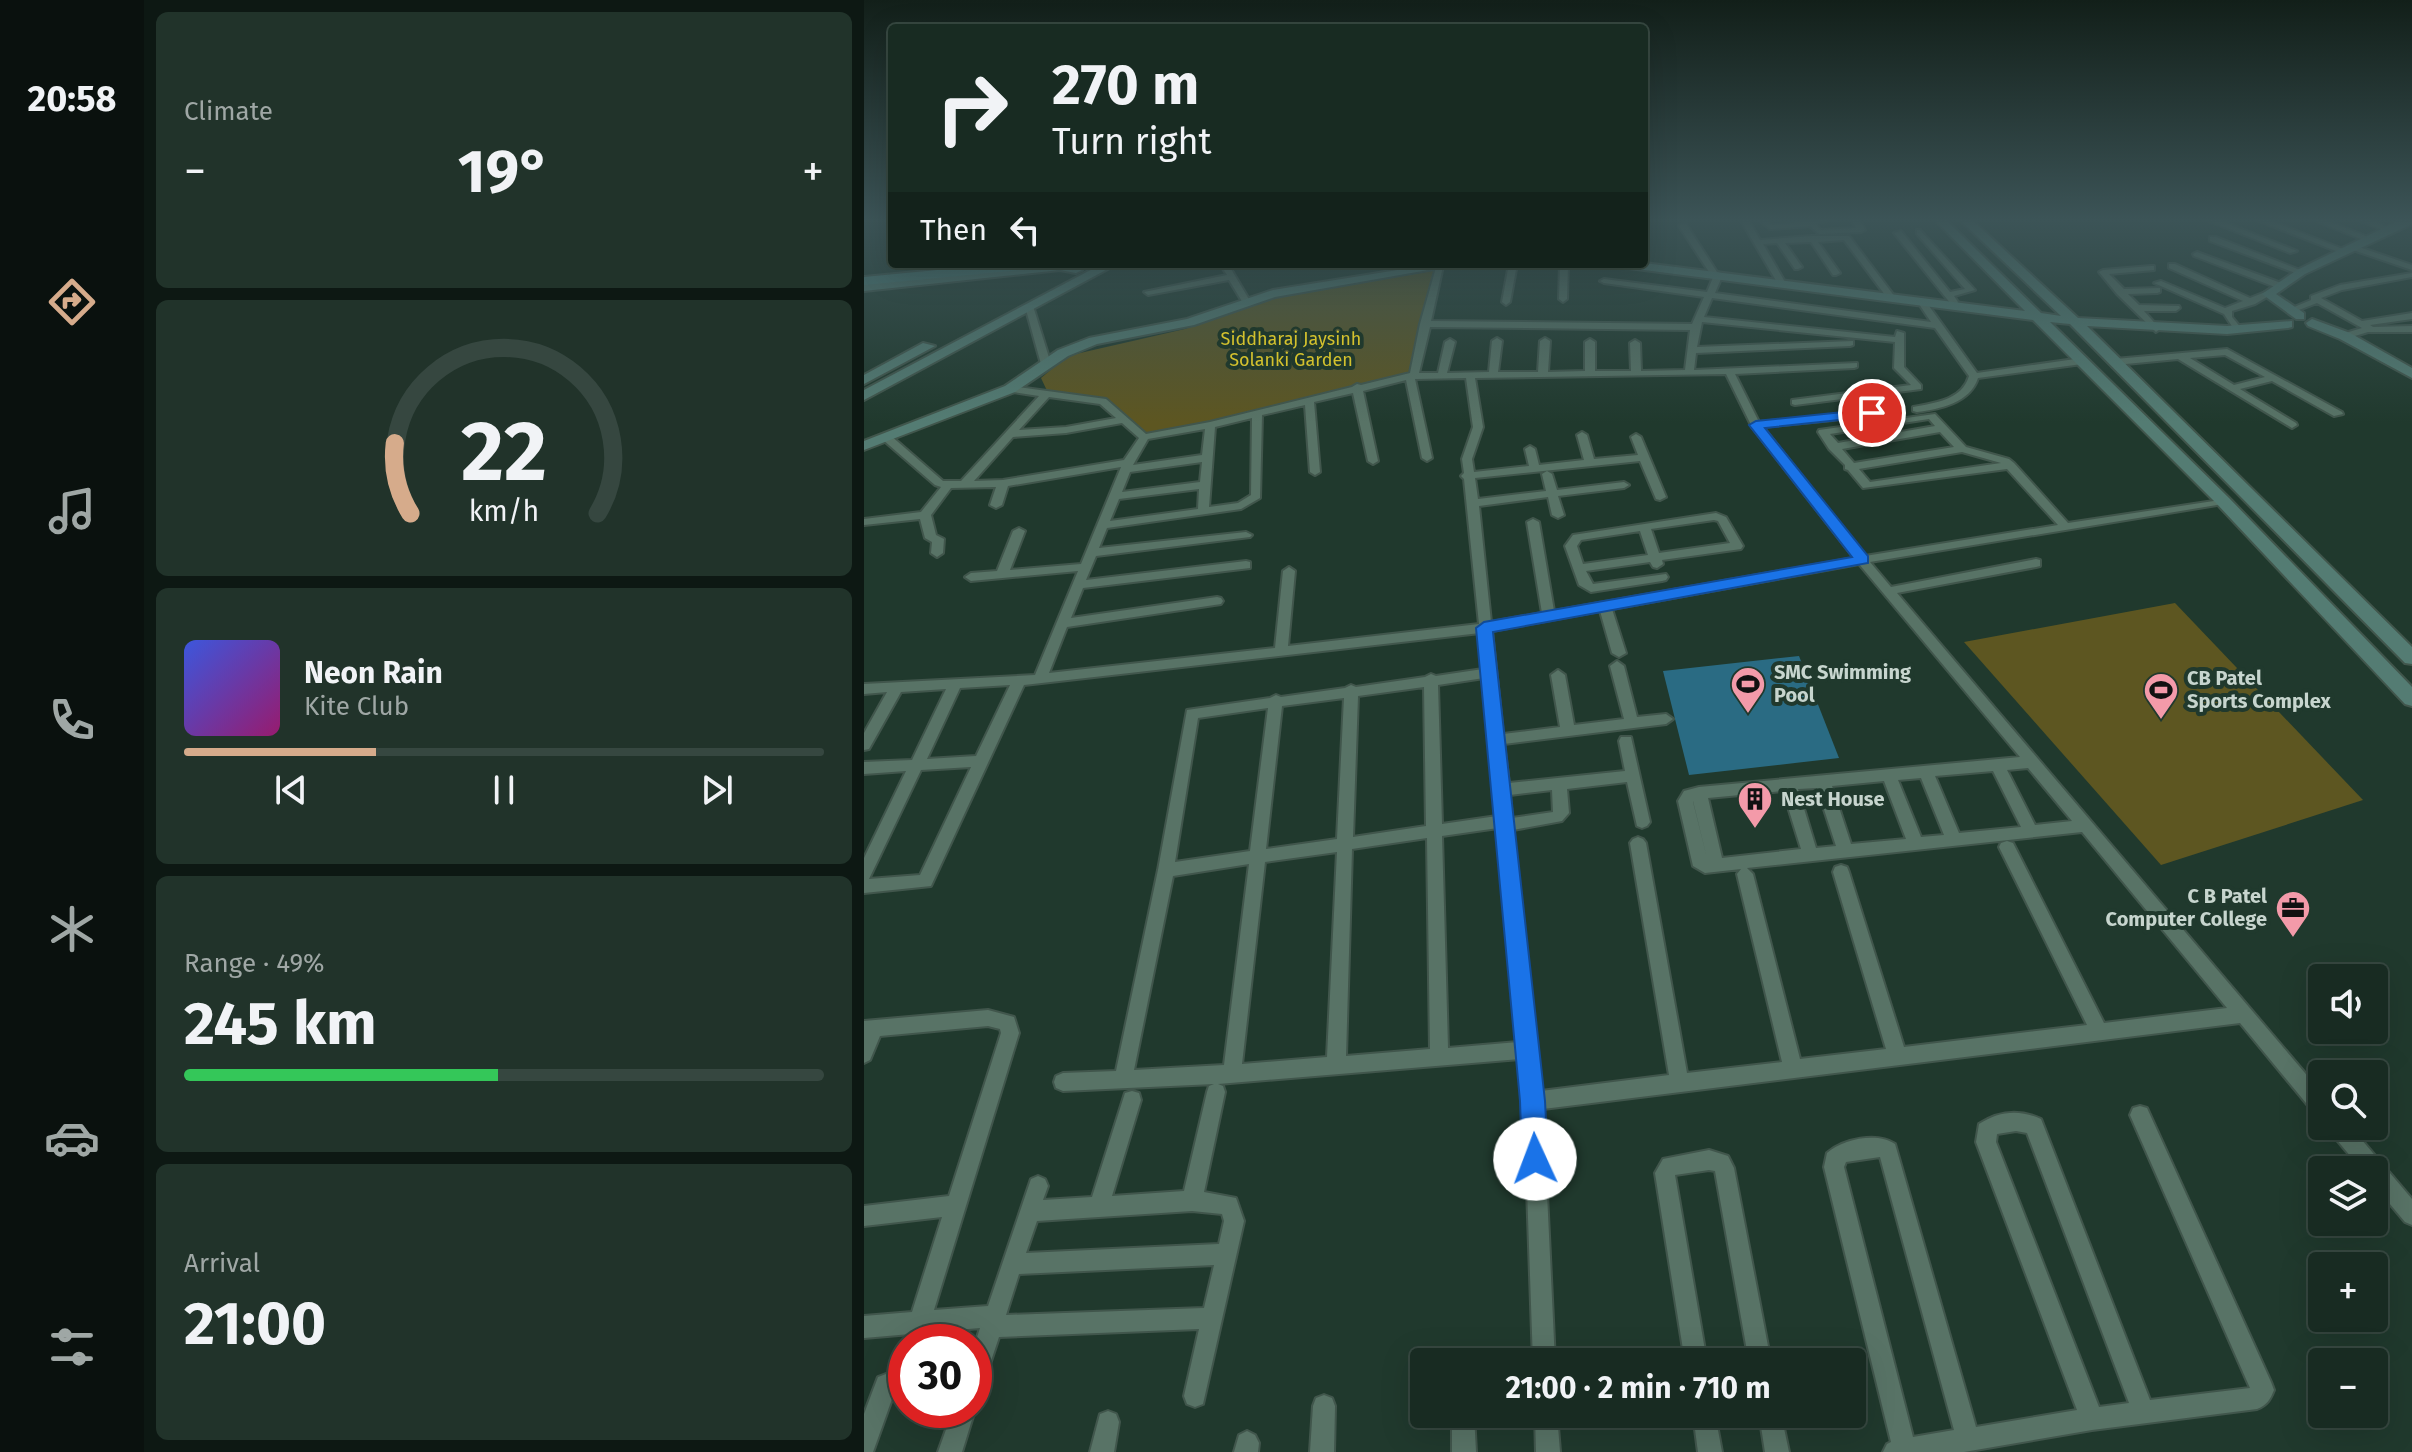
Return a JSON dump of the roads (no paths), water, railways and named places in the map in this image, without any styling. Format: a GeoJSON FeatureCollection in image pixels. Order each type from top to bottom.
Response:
{"type":"FeatureCollection","features":[{"type":"Feature","properties":{"kind":"main road"},"geometry":{"type":"LineString","coordinates":[[864,380],[1044,287]]}},
{"type":"Feature","properties":{"kind":"main road"},"geometry":{"type":"LineString","coordinates":[[864,396],[1062,287]]}},
{"type":"Feature","properties":{"kind":"main road"},"geometry":{"type":"LineString","coordinates":[[864,446],[1010,389],[1063,353],[1094,341],[1190,322],[1246,301],[1322,287]]}},
{"type":"Feature","properties":{"kind":"main road"},"geometry":{"type":"LineString","coordinates":[[1816,287],[1921,301],[1953,300],[2063,321],[2156,329],[2238,329],[2298,318]]}},
{"type":"Feature","properties":{"kind":"main road"},"geometry":{"type":"LineString","coordinates":[[2007,287],[2223,501],[2412,699]]}},
{"type":"Feature","properties":{"kind":"main road"},"geometry":{"type":"LineString","coordinates":[[2025,287],[2115,362],[2412,658]]}},
{"type":"Feature","properties":{"kind":"main road"},"geometry":{"type":"LineString","coordinates":[[2030,287],[2063,321],[2062,333],[2163,431],[2179,442],[2412,683]]}},
{"type":"Feature","properties":{"kind":"main road"},"geometry":{"type":"LineString","coordinates":[[2276,287],[2268,294],[2298,318],[2345,336],[2412,374]]}},
{"type":"Feature","properties":{"kind":"street"},"geometry":{"type":"LineString","coordinates":[[1148,292],[1177,287]]}},
{"type":"Feature","properties":{"kind":"street"},"geometry":{"type":"LineString","coordinates":[[1237,287],[1246,301]]}},
{"type":"Feature","properties":{"kind":"street"},"geometry":{"type":"LineString","coordinates":[[1427,458],[1412,376],[1429,287]]}},
{"type":"Feature","properties":{"kind":"street"},"geometry":{"type":"LineString","coordinates":[[1506,302],[1509,287]]}},
{"type":"Feature","properties":{"kind":"street"},"geometry":{"type":"LineString","coordinates":[[1563,287],[1563,299]]}},
{"type":"Feature","properties":{"kind":"street"},"geometry":{"type":"LineString","coordinates":[[1647,287],[1935,325]]}},
{"type":"Feature","properties":{"kind":"street"},"geometry":{"type":"LineString","coordinates":[[1689,373],[1697,323],[1711,287]]}},
{"type":"Feature","properties":{"kind":"street"},"geometry":{"type":"LineString","coordinates":[[1883,287],[1891,297]]}},
{"type":"Feature","properties":{"kind":"street"},"geometry":{"type":"LineString","coordinates":[[1942,287],[1953,300],[1971,290],[1968,287]]}},
{"type":"Feature","properties":{"kind":"street"},"geometry":{"type":"LineString","coordinates":[[2116,287],[2156,329]]}},
{"type":"Feature","properties":{"kind":"street"},"geometry":{"type":"LineString","coordinates":[[2120,292],[2157,287],[2226,312],[2238,329]]}},
{"type":"Feature","properties":{"kind":"street"},"geometry":{"type":"LineString","coordinates":[[2218,287],[2252,302]]}},
{"type":"Feature","properties":{"kind":"street"},"geometry":{"type":"LineString","coordinates":[[2298,318],[2316,301],[2315,297],[2347,287]]}},
{"type":"Feature","properties":{"kind":"street"},"geometry":{"type":"LineString","coordinates":[[2226,312],[2268,294]]}},
{"type":"Feature","properties":{"kind":"street"},"geometry":{"type":"LineString","coordinates":[[1756,425],[1930,407],[1966,391],[1972,386],[1974,376],[1935,325],[1921,301]]}},
{"type":"Feature","properties":{"kind":"street"},"geometry":{"type":"LineString","coordinates":[[2316,301],[2365,327],[2412,329]]}},
{"type":"Feature","properties":{"kind":"street"},"geometry":{"type":"LineString","coordinates":[[1029,306],[1046,364]]}},
{"type":"Feature","properties":{"kind":"street"},"geometry":{"type":"LineString","coordinates":[[2136,308],[2176,308]]}},
{"type":"Feature","properties":{"kind":"street"},"geometry":{"type":"LineString","coordinates":[[2345,336],[2365,327],[2412,316]]}},
{"type":"Feature","properties":{"kind":"street"},"geometry":{"type":"LineString","coordinates":[[1795,402],[1912,389],[1917,384],[1898,366],[1901,321]]}},
{"type":"Feature","properties":{"kind":"street"},"geometry":{"type":"LineString","coordinates":[[1424,324],[1697,323],[1851,339],[1900,340]]}},
{"type":"Feature","properties":{"kind":"street"},"geometry":{"type":"LineString","coordinates":[[1692,350],[1851,339]]}},
{"type":"Feature","properties":{"kind":"street"},"geometry":{"type":"LineString","coordinates":[[1040,679],[1127,466],[1144,437],[1210,425],[1412,376],[1856,369],[1849,354],[1851,339]]}},
{"type":"Feature","properties":{"kind":"street"},"geometry":{"type":"LineString","coordinates":[[1493,375],[1497,341]]}},
{"type":"Feature","properties":{"kind":"street"},"geometry":{"type":"LineString","coordinates":[[1543,374],[1545,341]]}},
{"type":"Feature","properties":{"kind":"street"},"geometry":{"type":"LineString","coordinates":[[1442,375],[1450,342]]}},
{"type":"Feature","properties":{"kind":"street"},"geometry":{"type":"LineString","coordinates":[[1590,342],[1590,374]]}},
{"type":"Feature","properties":{"kind":"street"},"geometry":{"type":"LineString","coordinates":[[1635,343],[1636,374]]}},
{"type":"Feature","properties":{"kind":"street"},"geometry":{"type":"LineString","coordinates":[[2115,362],[2227,352],[2338,414]]}},
{"type":"Feature","properties":{"kind":"street"},"geometry":{"type":"LineString","coordinates":[[2178,355],[2292,425]]}},
{"type":"Feature","properties":{"kind":"street"},"geometry":{"type":"LineString","coordinates":[[1974,376],[2082,361]]}},
{"type":"Feature","properties":{"kind":"street"},"geometry":{"type":"LineString","coordinates":[[1729,371],[1756,425],[1862,560],[2308,1090]]}},
{"type":"Feature","properties":{"kind":"street"},"geometry":{"type":"LineString","coordinates":[[1470,375],[1478,427],[1467,459],[1466,476],[1473,503],[1533,1101],[1543,1348]]}},
{"type":"Feature","properties":{"kind":"street"},"geometry":{"type":"LineString","coordinates":[[2233,388],[2273,378]]}},
{"type":"Feature","properties":{"kind":"street"},"geometry":{"type":"LineString","coordinates":[[1357,387],[1373,461]]}},
{"type":"Feature","properties":{"kind":"street"},"geometry":{"type":"LineString","coordinates":[[1010,389],[1098,399],[1144,437]]}},
{"type":"Feature","properties":{"kind":"street"},"geometry":{"type":"LineString","coordinates":[[1912,389],[1930,407]]}},
{"type":"Feature","properties":{"kind":"street"},"geometry":{"type":"LineString","coordinates":[[963,486],[1047,393]]}},
{"type":"Feature","properties":{"kind":"street"},"geometry":{"type":"LineString","coordinates":[[1309,399],[1315,472]]}},
{"type":"Feature","properties":{"kind":"street"},"geometry":{"type":"LineString","coordinates":[[1103,525],[1241,506],[1254,500],[1257,413]]}},
{"type":"Feature","properties":{"kind":"street"},"geometry":{"type":"LineString","coordinates":[[1962,449],[1944,428],[1924,414],[1824,430],[1833,447],[1864,485],[1872,487],[2010,465]]}},
{"type":"Feature","properties":{"kind":"street"},"geometry":{"type":"LineString","coordinates":[[1010,434],[1066,430],[1125,419]]}},
{"type":"Feature","properties":{"kind":"street"},"geometry":{"type":"LineString","coordinates":[[1203,512],[1210,425]]}},
{"type":"Feature","properties":{"kind":"street"},"geometry":{"type":"LineString","coordinates":[[1833,447],[1944,428]]}},
{"type":"Feature","properties":{"kind":"street"},"geometry":{"type":"LineString","coordinates":[[1582,435],[1590,463]]}},
{"type":"Feature","properties":{"kind":"street"},"geometry":{"type":"LineString","coordinates":[[886,437],[939,483],[963,486],[1207,458]]}},
{"type":"Feature","properties":{"kind":"street"},"geometry":{"type":"LineString","coordinates":[[1636,437],[1660,497]]}},
{"type":"Feature","properties":{"kind":"street"},"geometry":{"type":"LineString","coordinates":[[1530,449],[1535,469]]}},
{"type":"Feature","properties":{"kind":"street"},"geometry":{"type":"LineString","coordinates":[[1849,467],[1962,449],[2001,458],[2066,526]]}},
{"type":"Feature","properties":{"kind":"street"},"geometry":{"type":"LineString","coordinates":[[1466,476],[1644,457]]}},
{"type":"Feature","properties":{"kind":"street"},"geometry":{"type":"LineString","coordinates":[[1547,474],[1558,515]]}},
{"type":"Feature","properties":{"kind":"street"},"geometry":{"type":"LineString","coordinates":[[996,505],[1003,483]]}},
{"type":"Feature","properties":{"kind":"street"},"geometry":{"type":"LineString","coordinates":[[864,522],[925,515],[948,485]]}},
{"type":"Feature","properties":{"kind":"street"},"geometry":{"type":"LineString","coordinates":[[1115,496],[1205,485]]}},
{"type":"Feature","properties":{"kind":"street"},"geometry":{"type":"LineString","coordinates":[[1473,503],[1624,485]]}},
{"type":"Feature","properties":{"kind":"street"},"geometry":{"type":"LineString","coordinates":[[864,689],[1040,679],[1484,628],[1862,560],[2223,501]]}},
{"type":"Feature","properties":{"kind":"street"},"geometry":{"type":"LineString","coordinates":[[925,515],[931,538],[938,539],[937,553]]}},
{"type":"Feature","properties":{"kind":"street"},"geometry":{"type":"LineString","coordinates":[[1579,568],[1737,546],[1722,519],[1716,516],[1577,537],[1571,546],[1585,585],[1591,588],[1662,577]]}},
{"type":"Feature","properties":{"kind":"street"},"geometry":{"type":"LineString","coordinates":[[1533,522],[1549,616]]}},
{"type":"Feature","properties":{"kind":"street"},"geometry":{"type":"LineString","coordinates":[[1644,527],[1668,594]]}},
{"type":"Feature","properties":{"kind":"street"},"geometry":{"type":"LineString","coordinates":[[1002,574],[1019,531]]}},
{"type":"Feature","properties":{"kind":"street"},"geometry":{"type":"LineString","coordinates":[[1091,553],[1246,535]]}},
{"type":"Feature","properties":{"kind":"street"},"geometry":{"type":"LineString","coordinates":[[1888,591],[2036,563]]}},
{"type":"Feature","properties":{"kind":"street"},"geometry":{"type":"LineString","coordinates":[[1078,585],[1246,565]]}},
{"type":"Feature","properties":{"kind":"street"},"geometry":{"type":"LineString","coordinates":[[971,577],[1085,567]]}},
{"type":"Feature","properties":{"kind":"street"},"geometry":{"type":"LineString","coordinates":[[1281,651],[1289,571]]}},
{"type":"Feature","properties":{"kind":"street"},"geometry":{"type":"LineString","coordinates":[[1062,624],[1217,601]]}},
{"type":"Feature","properties":{"kind":"street"},"geometry":{"type":"LineString","coordinates":[[1605,606],[1632,723]]}},
{"type":"Feature","properties":{"kind":"street"},"geometry":{"type":"LineString","coordinates":[[1123,1079],[1166,870],[1192,714],[1489,673]]}},
{"type":"Feature","properties":{"kind":"street"},"geometry":{"type":"LineString","coordinates":[[1558,675],[1568,731]]}},
{"type":"Feature","properties":{"kind":"street"},"geometry":{"type":"LineString","coordinates":[[1431,679],[1439,1058]]}},
{"type":"Feature","properties":{"kind":"street"},"geometry":{"type":"LineString","coordinates":[[864,886],[925,881],[1019,680]]}},
{"type":"Feature","properties":{"kind":"street"},"geometry":{"type":"LineString","coordinates":[[864,874],[955,685]]}},
{"type":"Feature","properties":{"kind":"street"},"geometry":{"type":"LineString","coordinates":[[864,745],[896,689]]}},
{"type":"Feature","properties":{"kind":"street"},"geometry":{"type":"LineString","coordinates":[[1336,1066],[1351,690]]}},
{"type":"Feature","properties":{"kind":"street"},"geometry":{"type":"LineString","coordinates":[[1232,1074],[1276,700]]}},
{"type":"Feature","properties":{"kind":"street"},"geometry":{"type":"LineString","coordinates":[[1495,740],[1666,719]]}},
{"type":"Feature","properties":{"kind":"street"},"geometry":{"type":"LineString","coordinates":[[1626,741],[1642,822]]}},
{"type":"Feature","properties":{"kind":"street"},"geometry":{"type":"LineString","coordinates":[[864,768],[981,761]]}},
{"type":"Feature","properties":{"kind":"street"},"geometry":{"type":"LineString","coordinates":[[2030,762],[1699,793],[1689,795],[1685,801],[1699,861],[1705,866],[2084,826]]}},
{"type":"Feature","properties":{"kind":"street"},"geometry":{"type":"LineString","coordinates":[[1997,765],[2031,832]]}},
{"type":"Feature","properties":{"kind":"street"},"geometry":{"type":"LineString","coordinates":[[1926,772],[1954,840]]}},
{"type":"Feature","properties":{"kind":"street"},"geometry":{"type":"LineString","coordinates":[[1889,775],[1916,845]]}},
{"type":"Feature","properties":{"kind":"street"},"geometry":{"type":"LineString","coordinates":[[1500,790],[1633,776]]}},
{"type":"Feature","properties":{"kind":"street"},"geometry":{"type":"LineString","coordinates":[[1823,782],[1846,852]]}},
{"type":"Feature","properties":{"kind":"street"},"geometry":{"type":"LineString","coordinates":[[1166,870],[1346,842],[1557,817],[1561,813],[1559,784]]}},
{"type":"Feature","properties":{"kind":"street"},"geometry":{"type":"LineString","coordinates":[[1789,785],[1811,856]]}},
{"type":"Feature","properties":{"kind":"street"},"geometry":{"type":"LineString","coordinates":[[1638,843],[1679,1082]]}},
{"type":"Feature","properties":{"kind":"street"},"geometry":{"type":"LineString","coordinates":[[2007,847],[2099,1031]]}},
{"type":"Feature","properties":{"kind":"street"},"geometry":{"type":"LineString","coordinates":[[1841,872],[1898,1057]]}},
{"type":"Feature","properties":{"kind":"street"},"geometry":{"type":"LineString","coordinates":[[1745,874],[1793,1069]]}},
{"type":"Feature","properties":{"kind":"street"},"geometry":{"type":"LineString","coordinates":[[1533,1101],[2244,1014]]}},
{"type":"Feature","properties":{"kind":"street"},"geometry":{"type":"LineString","coordinates":[[864,1054],[870,1028],[988,1018],[1008,1023],[1010,1033],[920,1321]]}},
{"type":"Feature","properties":{"kind":"street"},"geometry":{"type":"LineString","coordinates":[[1063,1082],[1232,1074],[1527,1050]]}},
{"type":"Feature","properties":{"kind":"street"},"geometry":{"type":"LineString","coordinates":[[1192,1201],[1216,1092]]}},
{"type":"Feature","properties":{"kind":"street"},"geometry":{"type":"LineString","coordinates":[[1099,1207],[1132,1100]]}},
{"type":"Feature","properties":{"kind":"street"},"geometry":{"type":"LineString","coordinates":[[1895,1452],[1929,1450],[1968,1438],[2092,1419],[2257,1398],[2263,1390],[2140,1115]]}},
{"type":"Feature","properties":{"kind":"street"},"geometry":{"type":"LineString","coordinates":[[2092,1419],[1986,1142],[1986,1131],[1992,1125],[2018,1121],[2034,1126],[2144,1413]]}},
{"type":"Feature","properties":{"kind":"street"},"geometry":{"type":"LineString","coordinates":[[2350,1140],[2412,1215]]}},
{"type":"Feature","properties":{"kind":"street"},"geometry":{"type":"LineString","coordinates":[[1905,1451],[1834,1167],[1834,1160],[1842,1153],[1882,1147],[1888,1151],[1968,1438]]}},
{"type":"Feature","properties":{"kind":"street"},"geometry":{"type":"LineString","coordinates":[[1694,1348],[1665,1173],[1670,1166],[1709,1160],[1721,1163],[1724,1168],[1757,1348]]}},
{"type":"Feature","properties":{"kind":"street"},"geometry":{"type":"LineString","coordinates":[[992,1324],[1038,1186]]}},
{"type":"Feature","properties":{"kind":"street"},"geometry":{"type":"LineString","coordinates":[[1030,1211],[1192,1201],[1219,1201],[1233,1210],[1227,1254],[1195,1396]]}},
{"type":"Feature","properties":{"kind":"street"},"geometry":{"type":"LineString","coordinates":[[864,1216],[957,1205]]}},
{"type":"Feature","properties":{"kind":"street"},"geometry":{"type":"LineString","coordinates":[[1012,1264],[1227,1254]]}},
{"type":"Feature","properties":{"kind":"street"},"geometry":{"type":"LineString","coordinates":[[864,1327],[920,1321],[1213,1318]]}},
{"type":"Feature","properties":{"kind":"street"},"geometry":{"type":"LineString","coordinates":[[864,1446],[886,1385]]}},
{"type":"Feature","properties":{"kind":"street"},"geometry":{"type":"LineString","coordinates":[[1322,1452],[1324,1406]]}},
{"type":"Feature","properties":{"kind":"street"},"geometry":{"type":"LineString","coordinates":[[1102,1452],[1108,1422]]}},
{"type":"Feature","properties":{"kind":"street"},"geometry":{"type":"LineString","coordinates":[[950,1452],[958,1428]]}},
{"type":"Feature","properties":{"kind":"street"},"geometry":{"type":"LineString","coordinates":[[1463,1428],[1464,1452]]}},
{"type":"Feature","properties":{"kind":"street"},"geometry":{"type":"LineString","coordinates":[[1547,1428],[1548,1452]]}},
{"type":"Feature","properties":{"kind":"street"},"geometry":{"type":"LineString","coordinates":[[1706,1428],[1710,1452]]}},
{"type":"Feature","properties":{"kind":"street"},"geometry":{"type":"LineString","coordinates":[[1773,1428],[1777,1452]]}},
{"type":"Feature","properties":{"kind":"water","name":"SMC Swimming Pool"},"geometry":{"type":"Polygon","coordinates":[[[1799,656],[1839,758],[1689,775],[1663,671],[1799,656]]]}},
{"type":"Feature","properties":{"kind":"place","name":"SMC Swimming Pool"},"geometry":{"type":"Point","coordinates":[1748,715]}},
{"type":"Feature","properties":{"kind":"place","name":"CB Patel Sports Complex"},"geometry":{"type":"Point","coordinates":[2161,721]}},
{"type":"Feature","properties":{"kind":"place","name":"Nest House"},"geometry":{"type":"Point","coordinates":[1755,830]}},
{"type":"Feature","properties":{"kind":"place","name":"C B Patel Computer College"},"geometry":{"type":"Point","coordinates":[2293,939]}},
{"type":"Feature","properties":{"kind":"park label","name":"Siddharaj Jaysinh Solanki Garden"},"geometry":{"type":"Point","coordinates":[1291,349]}}]}
